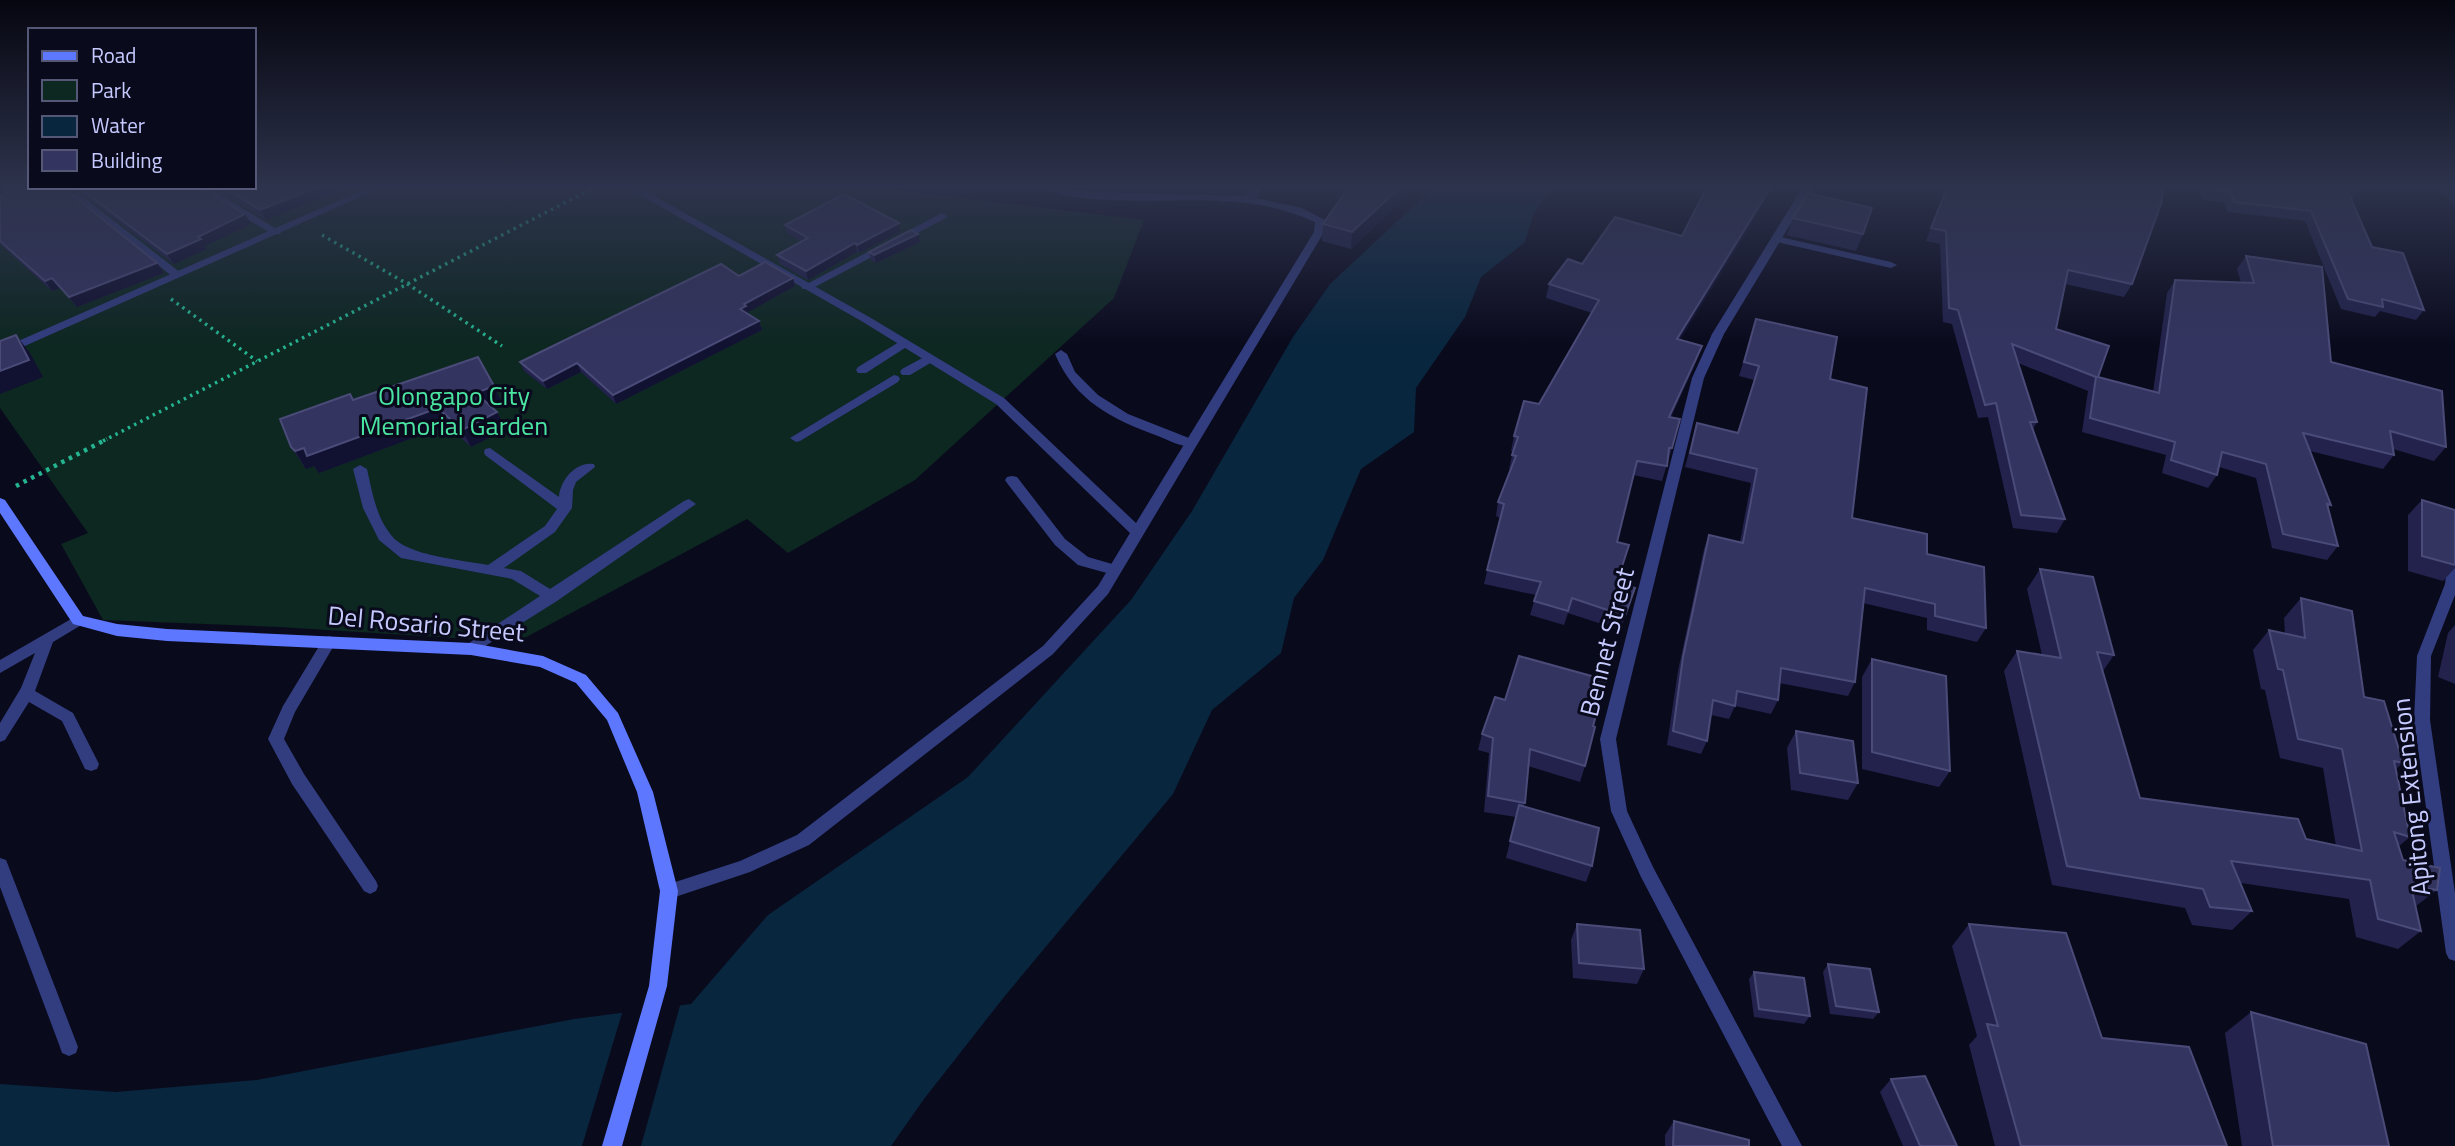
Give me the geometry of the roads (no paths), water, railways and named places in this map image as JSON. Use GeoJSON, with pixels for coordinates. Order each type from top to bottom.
{"type":"FeatureCollection","features":[{"type":"Feature","properties":{"kind":"main road"},"geometry":{"type":"LineString","coordinates":[[0,503],[78,620]]}},
{"type":"Feature","properties":{"kind":"main road","name":"Del Rosario Street"},"geometry":{"type":"LineString","coordinates":[[78,620],[117,630],[167,635],[471,649],[543,662],[580,679],[613,717],[645,792],[668,891],[658,986],[612,1146]]}},
{"type":"Feature","properties":{"kind":"street"},"geometry":{"type":"LineString","coordinates":[[131,238],[177,275]]}},
{"type":"Feature","properties":{"kind":"street"},"geometry":{"type":"LineString","coordinates":[[0,353],[261,238]]}},
{"type":"Feature","properties":{"kind":"street"},"geometry":{"type":"LineString","coordinates":[[723,238],[1000,401],[1136,532]]}},
{"type":"Feature","properties":{"kind":"street"},"geometry":{"type":"LineString","coordinates":[[807,287],[899,238]]}},
{"type":"Feature","properties":{"kind":"street"},"geometry":{"type":"LineString","coordinates":[[668,891],[744,867],[803,840],[1048,650],[1103,590],[1189,443],[1315,238]]}},
{"type":"Feature","properties":{"kind":"street"},"geometry":{"type":"LineString","coordinates":[[1776,239],[1891,265]]}},
{"type":"Feature","properties":{"kind":"street","name":"Bennet Street"},"geometry":{"type":"LineString","coordinates":[[1776,239],[1718,334],[1698,377],[1608,739],[1619,811],[1641,860],[1792,1146]]}},
{"type":"Feature","properties":{"kind":"street"},"geometry":{"type":"LineString","coordinates":[[862,370],[904,343]]}},
{"type":"Feature","properties":{"kind":"street"},"geometry":{"type":"LineString","coordinates":[[1062,354],[1070,374],[1094,398],[1142,425],[1189,443]]}},
{"type":"Feature","properties":{"kind":"street"},"geometry":{"type":"LineString","coordinates":[[906,372],[928,359]]}},
{"type":"Feature","properties":{"kind":"street"},"geometry":{"type":"LineString","coordinates":[[796,438],[894,379]]}},
{"type":"Feature","properties":{"kind":"street"},"geometry":{"type":"LineString","coordinates":[[489,452],[565,508]]}},
{"type":"Feature","properties":{"kind":"street"},"geometry":{"type":"LineString","coordinates":[[492,569],[550,530],[565,508],[566,490],[572,479],[589,467]]}},
{"type":"Feature","properties":{"kind":"street"},"geometry":{"type":"LineString","coordinates":[[360,469],[370,508],[386,540],[406,554],[516,575],[552,597]]}},
{"type":"Feature","properties":{"kind":"street"},"geometry":{"type":"LineString","coordinates":[[1012,480],[1060,542],[1083,561],[1114,570]]}},
{"type":"Feature","properties":{"kind":"street"},"geometry":{"type":"LineString","coordinates":[[471,649],[689,505]]}},
{"type":"Feature","properties":{"kind":"street","name":"Apitong Extension"},"geometry":{"type":"LineString","coordinates":[[2455,556],[2452,584],[2424,656],[2422,720],[2455,953]]}},
{"type":"Feature","properties":{"kind":"street"},"geometry":{"type":"LineString","coordinates":[[0,667],[78,620]]}},
{"type":"Feature","properties":{"kind":"street"},"geometry":{"type":"LineString","coordinates":[[0,736],[28,694],[39,669],[46,640]]}},
{"type":"Feature","properties":{"kind":"street"},"geometry":{"type":"LineString","coordinates":[[330,642],[288,710],[276,739],[298,779],[370,886]]}},
{"type":"Feature","properties":{"kind":"street"},"geometry":{"type":"LineString","coordinates":[[28,694],[68,717],[91,764]]}},
{"type":"Feature","properties":{"kind":"street"},"geometry":{"type":"LineString","coordinates":[[0,865],[69,1047]]}},
{"type":"Feature","properties":{"kind":"water"},"geometry":{"type":"Polygon","coordinates":[[[1379,238],[1526,238],[1481,277],[1465,317],[1416,388],[1414,432],[1361,469],[1323,560],[1294,598],[1281,653],[1212,710],[1173,794],[1004,997],[924,1099],[891,1146],[0,1146],[0,1084],[116,1092],[257,1080],[574,1019],[691,1004],[768,915],[968,777],[1131,600],[1192,511],[1293,337],[1330,284],[1379,238]]]}},
{"type":"Feature","properties":{"kind":"park label","name":"Olongapo City Memorial Garden"},"geometry":{"type":"Point","coordinates":[454,411]}}]}
